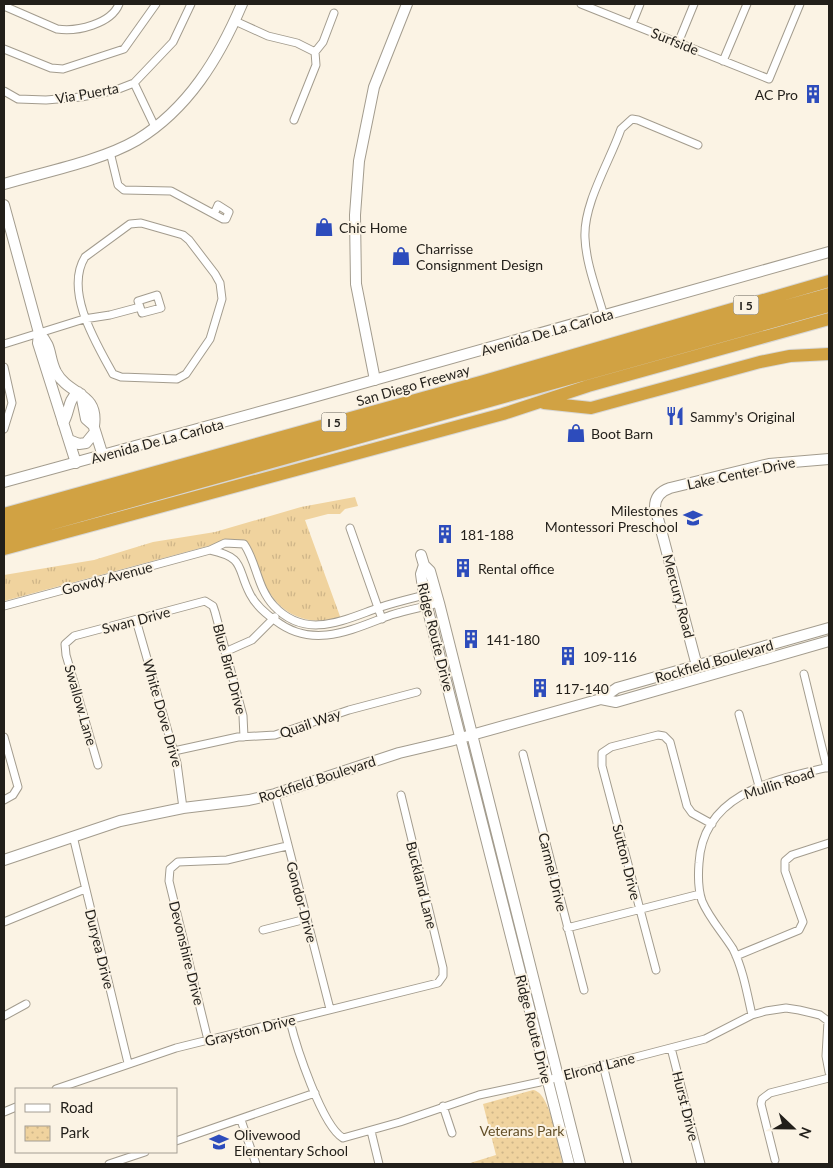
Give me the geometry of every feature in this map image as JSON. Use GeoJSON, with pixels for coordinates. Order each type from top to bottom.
{"type":"FeatureCollection","features":[{"type":"Feature","properties":{"kind":"highway","name":"San Diego Freeway"},"geometry":{"type":"LineString","coordinates":[[4,514],[484,380],[829,281]]}},
{"type":"Feature","properties":{"kind":"highway"},"geometry":{"type":"LineString","coordinates":[[4,525],[829,294]]}},
{"type":"Feature","properties":{"kind":"highway"},"geometry":{"type":"LineString","coordinates":[[4,537],[829,306]]}},
{"type":"Feature","properties":{"kind":"highway"},"geometry":{"type":"LineString","coordinates":[[4,549],[539,403],[588,386],[829,319]]}},
{"type":"Feature","properties":{"kind":"highway"},"geometry":{"type":"LineString","coordinates":[[539,403],[591,408],[760,362],[790,356],[829,354]]}},
{"type":"Feature","properties":{"kind":"main road"},"geometry":{"type":"LineString","coordinates":[[4,184],[110,152],[136,140],[155,127],[186,100],[206,72],[242,4]]}},
{"type":"Feature","properties":{"kind":"main road"},"geometry":{"type":"LineString","coordinates":[[375,380],[357,290],[355,215],[359,161],[374,87],[407,4]]}},
{"type":"Feature","properties":{"kind":"main road"},"geometry":{"type":"LineString","coordinates":[[4,205],[39,333],[38,343],[76,463]]}},
{"type":"Feature","properties":{"kind":"main road","name":"Avenida De La Carlota"},"geometry":{"type":"LineString","coordinates":[[4,482],[103,456],[829,252]]}},
{"type":"Feature","properties":{"kind":"main road"},"geometry":{"type":"LineString","coordinates":[[39,333],[47,341],[56,371],[66,385],[88,398],[95,417],[94,429],[103,456]]}},
{"type":"Feature","properties":{"kind":"main road"},"geometry":{"type":"LineString","coordinates":[[63,423],[68,415],[72,398],[79,393]]}},
{"type":"Feature","properties":{"kind":"main road"},"geometry":{"type":"LineString","coordinates":[[69,440],[79,444],[86,443],[94,429]]}},
{"type":"Feature","properties":{"kind":"main road","name":"Lake Center Drive"},"geometry":{"type":"LineString","coordinates":[[657,498],[663,491],[670,488],[769,464],[829,459]]}},
{"type":"Feature","properties":{"kind":"main road","name":"Mercury Road"},"geometry":{"type":"LineString","coordinates":[[657,498],[655,508],[697,666]]}},
{"type":"Feature","properties":{"kind":"main road","name":"Ridge Route Drive"},"geometry":{"type":"LineString","coordinates":[[569,1164],[552,1078],[439,603],[430,571],[422,560],[421,574],[424,595],[461,738],[552,1078],[580,1164]]}},
{"type":"Feature","properties":{"kind":"main road","name":"Rockfield Boulevard"},"geometry":{"type":"LineString","coordinates":[[4,860],[134,817],[183,808],[249,800],[275,794],[398,753],[461,738],[600,699],[617,688],[829,628]]}},
{"type":"Feature","properties":{"kind":"main road","name":"Rockfield Boulevard"},"geometry":{"type":"LineString","coordinates":[[600,699],[616,702],[829,641]]}},
{"type":"Feature","properties":{"kind":"main road"},"geometry":{"type":"LineString","coordinates":[[691,680],[697,666]]}},
{"type":"Feature","properties":{"kind":"street"},"geometry":{"type":"LineString","coordinates":[[4,6],[57,29],[66,30],[109,18],[119,4]]}},
{"type":"Feature","properties":{"kind":"street","name":"Via Puerta"},"geometry":{"type":"LineString","coordinates":[[4,49],[51,68],[63,69],[124,49],[156,4]]}},
{"type":"Feature","properties":{"kind":"street","name":"Via Puerta"},"geometry":{"type":"LineString","coordinates":[[4,90],[18,99],[46,100],[99,93],[134,83],[173,42],[191,4]]}},
{"type":"Feature","properties":{"kind":"street","name":"Surfside"},"geometry":{"type":"LineString","coordinates":[[583,4],[769,79],[800,4]]}},
{"type":"Feature","properties":{"kind":"street"},"geometry":{"type":"LineString","coordinates":[[632,24],[640,4]]}},
{"type":"Feature","properties":{"kind":"street"},"geometry":{"type":"LineString","coordinates":[[678,43],[694,4]]}},
{"type":"Feature","properties":{"kind":"street"},"geometry":{"type":"LineString","coordinates":[[724,61],[747,4]]}},
{"type":"Feature","properties":{"kind":"street"},"geometry":{"type":"LineString","coordinates":[[294,120],[316,65],[315,52],[323,42],[334,13]]}},
{"type":"Feature","properties":{"kind":"street"},"geometry":{"type":"LineString","coordinates":[[235,20],[268,36],[297,43],[315,52]]}},
{"type":"Feature","properties":{"kind":"street"},"geometry":{"type":"LineString","coordinates":[[134,83],[155,127]]}},
{"type":"Feature","properties":{"kind":"street"},"geometry":{"type":"LineString","coordinates":[[604,316],[586,254],[585,231],[588,214],[621,129],[632,120],[638,120],[698,145]]}},
{"type":"Feature","properties":{"kind":"street"},"geometry":{"type":"LineString","coordinates":[[110,152],[118,184],[124,190],[172,191],[214,214]]}},
{"type":"Feature","properties":{"kind":"street"},"geometry":{"type":"LineString","coordinates":[[141,223],[183,235],[215,274],[220,284],[222,299],[210,340],[186,374],[177,379],[121,377],[113,374],[84,319],[78,273],[80,265],[85,257],[130,224],[141,223]]}},
{"type":"Feature","properties":{"kind":"street"},"geometry":{"type":"LineString","coordinates":[[4,344],[84,319],[110,315],[140,307]]}},
{"type":"Feature","properties":{"kind":"street"},"geometry":{"type":"LineString","coordinates":[[4,367],[12,403],[4,429]]}},
{"type":"Feature","properties":{"kind":"street"},"geometry":{"type":"LineString","coordinates":[[350,528],[382,619]]}},
{"type":"Feature","properties":{"kind":"street","name":"Gowdy Avenue"},"geometry":{"type":"LineString","coordinates":[[4,606],[210,550],[225,543],[244,544],[250,552],[262,591],[279,611],[301,622],[339,623],[378,608],[436,592]]}},
{"type":"Feature","properties":{"kind":"street"},"geometry":{"type":"LineString","coordinates":[[210,550],[225,554],[234,559],[240,566],[254,600],[273,619],[293,631],[323,637],[439,603]]}},
{"type":"Feature","properties":{"kind":"street","name":"Swan Drive"},"geometry":{"type":"LineString","coordinates":[[65,644],[74,636],[205,601],[209,603]]}},
{"type":"Feature","properties":{"kind":"street","name":"Blue Bird Drive"},"geometry":{"type":"LineString","coordinates":[[209,603],[213,606],[243,716],[244,737]]}},
{"type":"Feature","properties":{"kind":"street"},"geometry":{"type":"LineString","coordinates":[[225,652],[252,640],[279,611]]}},
{"type":"Feature","properties":{"kind":"street","name":"White Dove Drive"},"geometry":{"type":"LineString","coordinates":[[136,620],[174,751],[180,776],[183,808]]}},
{"type":"Feature","properties":{"kind":"street","name":"Swallow Lane"},"geometry":{"type":"LineString","coordinates":[[65,644],[66,654],[98,765]]}},
{"type":"Feature","properties":{"kind":"street"},"geometry":{"type":"LineString","coordinates":[[804,674],[828,767]]}},
{"type":"Feature","properties":{"kind":"street","name":"Quail Way"},"geometry":{"type":"LineString","coordinates":[[174,751],[244,737],[276,735],[349,710],[416,692]]}},
{"type":"Feature","properties":{"kind":"street"},"geometry":{"type":"LineString","coordinates":[[739,714],[759,786]]}},
{"type":"Feature","properties":{"kind":"street","name":"Sutton Drive"},"geometry":{"type":"LineString","coordinates":[[656,970],[602,766],[602,753],[611,747],[658,735],[664,736],[670,742],[687,806],[695,815],[712,824]]}},
{"type":"Feature","properties":{"kind":"street"},"geometry":{"type":"LineString","coordinates":[[4,737],[18,787],[16,791],[4,800]]}},
{"type":"Feature","properties":{"kind":"street","name":"Carmel Drive"},"geometry":{"type":"LineString","coordinates":[[522,754],[584,990]]}},
{"type":"Feature","properties":{"kind":"street","name":"Mullin Road"},"geometry":{"type":"LineString","coordinates":[[700,894],[698,872],[701,848],[712,824],[732,801],[759,786],[828,767]]}},
{"type":"Feature","properties":{"kind":"street","name":"Gondor Drive"},"geometry":{"type":"LineString","coordinates":[[275,794],[330,1009]]}},
{"type":"Feature","properties":{"kind":"street","name":"Buckland Lane"},"geometry":{"type":"LineString","coordinates":[[401,795],[443,974]]}},
{"type":"Feature","properties":{"kind":"street","name":"Duryea Drive"},"geometry":{"type":"LineString","coordinates":[[72,836],[128,1063]]}},
{"type":"Feature","properties":{"kind":"street"},"geometry":{"type":"LineString","coordinates":[[736,956],[794,933],[802,926],[802,917],[785,871],[785,861],[792,855],[829,843]]}},
{"type":"Feature","properties":{"kind":"street","name":"Devonshire Drive"},"geometry":{"type":"LineString","coordinates":[[208,1040],[169,881],[172,866],[178,862],[227,860],[287,846]]}},
{"type":"Feature","properties":{"kind":"street"},"geometry":{"type":"LineString","coordinates":[[4,922],[85,889]]}},
{"type":"Feature","properties":{"kind":"street"},"geometry":{"type":"LineString","coordinates":[[567,928],[700,894],[706,908],[736,956],[752,1015]]}},
{"type":"Feature","properties":{"kind":"street"},"geometry":{"type":"LineString","coordinates":[[263,930],[306,919]]}},
{"type":"Feature","properties":{"kind":"street","name":"Grayston Drive"},"geometry":{"type":"LineString","coordinates":[[59,1088],[128,1063],[208,1040],[433,985],[441,979],[443,974]]}},
{"type":"Feature","properties":{"kind":"street"},"geometry":{"type":"LineString","coordinates":[[4,1016],[26,1004]]}},
{"type":"Feature","properties":{"kind":"street","name":"Elrond Lane"},"geometry":{"type":"LineString","coordinates":[[316,1093],[335,1132],[343,1138],[371,1131],[443,1106],[705,1039],[752,1015],[786,1008],[825,1017],[829,1026],[826,1049],[829,1072]]}},
{"type":"Feature","properties":{"kind":"street"},"geometry":{"type":"LineString","coordinates":[[178,1140],[316,1093],[298,1053],[290,1021]]}},
{"type":"Feature","properties":{"kind":"street","name":"Hurst Drive"},"geometry":{"type":"LineString","coordinates":[[671,1048],[701,1164]]}},
{"type":"Feature","properties":{"kind":"street"},"geometry":{"type":"LineString","coordinates":[[603,1065],[628,1164]]}},
{"type":"Feature","properties":{"kind":"street"},"geometry":{"type":"LineString","coordinates":[[775,1160],[761,1104],[762,1099],[770,1093],[829,1078]]}},
{"type":"Feature","properties":{"kind":"street"},"geometry":{"type":"LineString","coordinates":[[443,1106],[452,1132]]}},
{"type":"Feature","properties":{"kind":"street"},"geometry":{"type":"LineString","coordinates":[[241,1120],[256,1164]]}},
{"type":"Feature","properties":{"kind":"street"},"geometry":{"type":"LineString","coordinates":[[371,1131],[380,1164]]}},
{"type":"Feature","properties":{"kind":"street"},"geometry":{"type":"LineString","coordinates":[[109,1164],[142,1153]]}},
{"type":"Feature","properties":{"kind":"green space"},"geometry":{"type":"Polygon","coordinates":[[[355,497],[358,506],[345,509],[340,514],[328,514],[305,520],[341,619],[320,621],[303,618],[289,612],[277,603],[268,590],[246,542],[234,539],[4,601],[4,575],[94,560],[153,542],[215,532],[301,507],[355,497]]]}},
{"type":"Feature","properties":{"kind":"green space","name":"Veterans Park"},"geometry":{"type":"Polygon","coordinates":[[[533,1090],[539,1093],[545,1100],[553,1122],[563,1164],[467,1164],[496,1155],[483,1104],[533,1090]]]}},
{"type":"Feature","properties":{"kind":"place","name":"AC Pro"},"geometry":{"type":"Point","coordinates":[813,94]}},
{"type":"Feature","properties":{"kind":"place","name":"Chic Home"},"geometry":{"type":"Point","coordinates":[324,227]}},
{"type":"Feature","properties":{"kind":"place","name":"Charrisse Consignment Design"},"geometry":{"type":"Point","coordinates":[401,256]}},
{"type":"Feature","properties":{"kind":"place","name":"Sammy's Original"},"geometry":{"type":"Point","coordinates":[675,416]}},
{"type":"Feature","properties":{"kind":"place","name":"Boot Barn"},"geometry":{"type":"Point","coordinates":[576,433]}},
{"type":"Feature","properties":{"kind":"place","name":"Milestones Montessori Preschool"},"geometry":{"type":"Point","coordinates":[693,518]}},
{"type":"Feature","properties":{"kind":"place","name":"181-188"},"geometry":{"type":"Point","coordinates":[445,534]}},
{"type":"Feature","properties":{"kind":"place","name":"Rental office"},"geometry":{"type":"Point","coordinates":[463,568]}},
{"type":"Feature","properties":{"kind":"place","name":"141-180"},"geometry":{"type":"Point","coordinates":[471,639]}},
{"type":"Feature","properties":{"kind":"place","name":"109-116"},"geometry":{"type":"Point","coordinates":[568,656]}},
{"type":"Feature","properties":{"kind":"place","name":"117-140"},"geometry":{"type":"Point","coordinates":[540,688]}},
{"type":"Feature","properties":{"kind":"place","name":"Olivewood Elementary School"},"geometry":{"type":"Point","coordinates":[219,1142]}}]}
